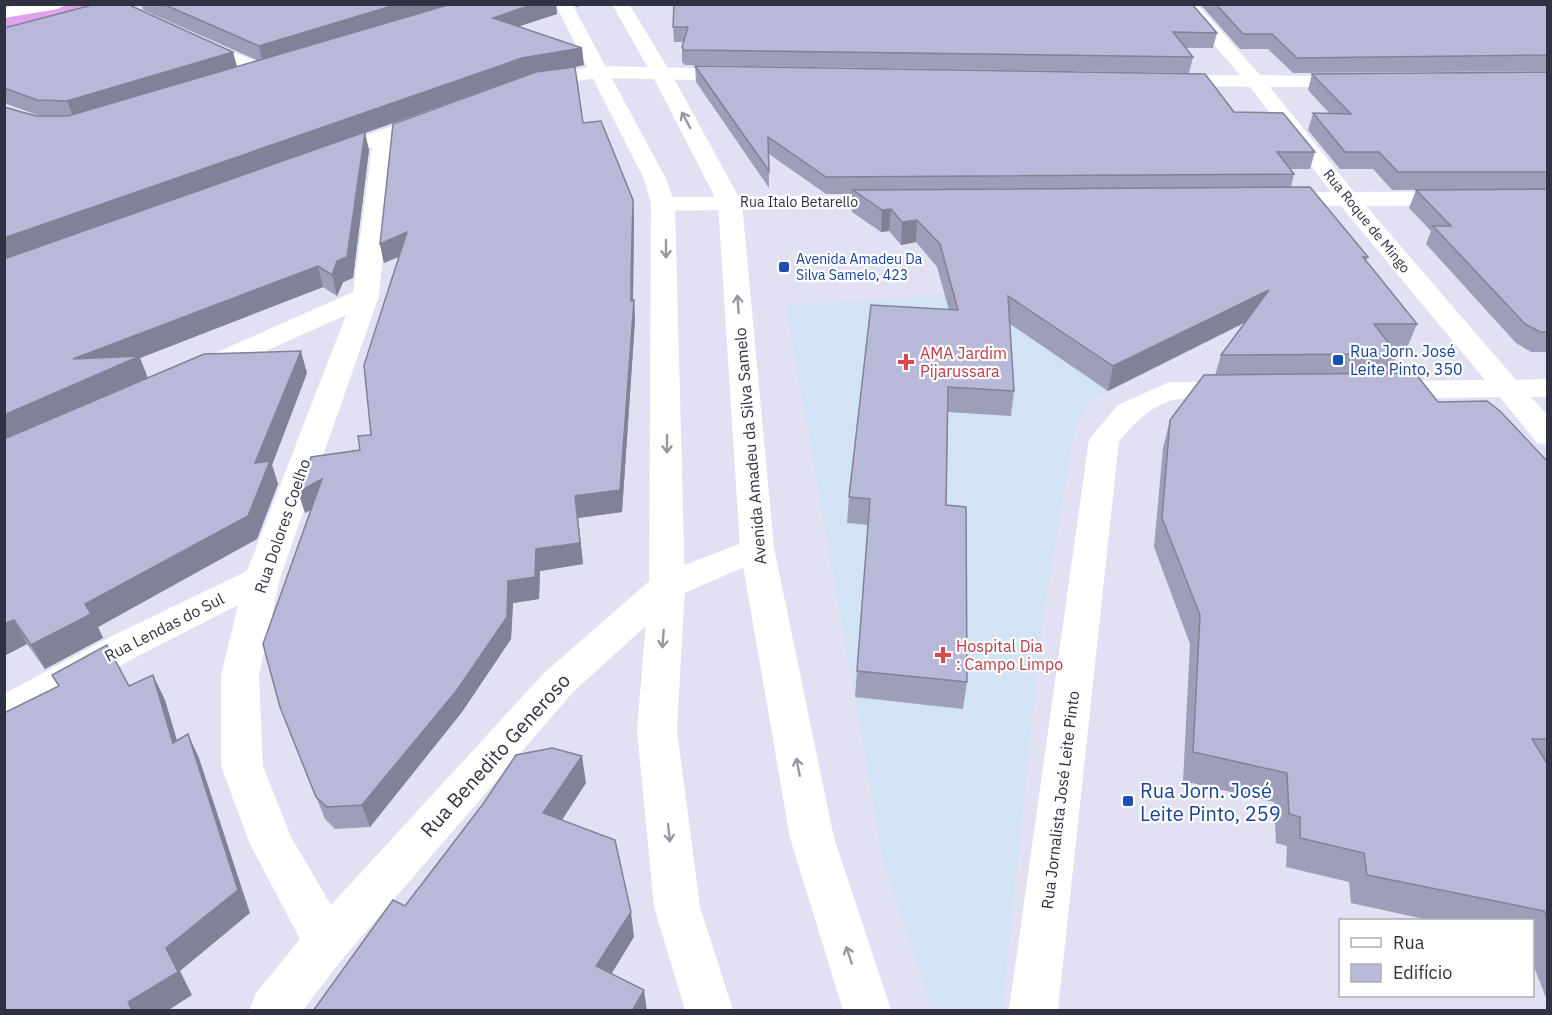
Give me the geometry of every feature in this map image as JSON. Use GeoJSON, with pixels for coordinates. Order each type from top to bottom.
{"type":"FeatureCollection","features":[{"type":"Feature","properties":{"kind":"street"},"geometry":{"type":"LineString","coordinates":[[4,13],[58,4]]}},
{"type":"Feature","properties":{"kind":"street"},"geometry":{"type":"LineString","coordinates":[[110,4],[263,72]]}},
{"type":"Feature","properties":{"kind":"street"},"geometry":{"type":"LineString","coordinates":[[563,4],[656,179],[663,204],[666,225],[667,586],[657,730],[677,907],[709,1011]]}},
{"type":"Feature","properties":{"kind":"street","name":"Avenida Amadeu da Silva Samelo"},"geometry":{"type":"LineString","coordinates":[[620,4],[662,75],[730,203],[757,548],[812,838],[867,1011]]}},
{"type":"Feature","properties":{"kind":"street","name":"Rua Roque de Mingo"},"geometry":{"type":"LineString","coordinates":[[1187,4],[1256,82],[1348,199],[1548,436]]}},
{"type":"Feature","properties":{"kind":"street"},"geometry":{"type":"LineString","coordinates":[[230,82],[285,66]]}},
{"type":"Feature","properties":{"kind":"street"},"geometry":{"type":"LineString","coordinates":[[511,89],[553,76],[599,72],[757,76]]}},
{"type":"Feature","properties":{"kind":"street"},"geometry":{"type":"LineString","coordinates":[[1149,81],[1372,81]]}},
{"type":"Feature","properties":{"kind":"street"},"geometry":{"type":"LineString","coordinates":[[306,164],[448,113]]}},
{"type":"Feature","properties":{"kind":"street","name":"Rua Dolores Coelho"},"geometry":{"type":"LineString","coordinates":[[327,942],[272,844],[242,766],[240,676],[262,578],[366,296],[384,136]]}},
{"type":"Feature","properties":{"kind":"street"},"geometry":{"type":"LineString","coordinates":[[1253,200],[1548,198]]}},
{"type":"Feature","properties":{"kind":"street","name":"Rua Italo Betarello"},"geometry":{"type":"LineString","coordinates":[[663,204],[920,202]]}},
{"type":"Feature","properties":{"kind":"street"},"geometry":{"type":"LineString","coordinates":[[169,383],[366,296]]}},
{"type":"Feature","properties":{"kind":"street"},"geometry":{"type":"LineString","coordinates":[[1352,390],[1548,388]]}},
{"type":"Feature","properties":{"kind":"street","name":"Rua Jornalista José Leite Pinto"},"geometry":{"type":"LineString","coordinates":[[1033,1011],[1104,439],[1129,411],[1169,391],[1272,391]]}},
{"type":"Feature","properties":{"kind":"street","name":"Rua Benedito Generoso"},"geometry":{"type":"LineString","coordinates":[[273,1011],[327,942],[559,682],[667,586],[757,548]]}},
{"type":"Feature","properties":{"kind":"street","name":"Rua Lendas do Sul"},"geometry":{"type":"LineString","coordinates":[[4,713],[125,645],[262,578]]}},
{"type":"Feature","properties":{"kind":"shaded area"},"geometry":{"type":"Polygon","coordinates":[[[95,4],[118,21],[5,49],[5,15],[95,4]]]}},
{"type":"Feature","properties":{"kind":"shaded area","name":"Hospital Dia : Campo Limpo"},"geometry":{"type":"Polygon","coordinates":[[[970,294],[1108,391],[1091,400],[1075,427],[1043,613],[1002,1010],[931,1007],[885,869],[786,305],[970,294]]]}},
{"type":"Feature","properties":{"kind":"building"},"geometry":{"type":"Polygon","coordinates":[[[96,4],[127,4],[233,52],[67,101],[37,100],[4,88],[4,28],[96,4]]]}},
{"type":"Feature","properties":{"kind":"building"},"geometry":{"type":"Polygon","coordinates":[[[163,4],[398,4],[259,46],[163,4]]]}},
{"type":"Feature","properties":{"kind":"building"},"geometry":{"type":"Polygon","coordinates":[[[451,4],[534,4],[493,18],[582,48],[522,58],[4,238],[4,107],[36,116],[68,116],[451,4]]]}},
{"type":"Feature","properties":{"kind":"building"},"geometry":{"type":"Polygon","coordinates":[[[674,4],[1192,4],[1217,33],[1173,32],[1193,57],[684,50],[682,47],[688,27],[673,27],[674,4]]]}},
{"type":"Feature","properties":{"kind":"building"},"geometry":{"type":"Polygon","coordinates":[[[1216,4],[1548,4],[1548,55],[1297,58],[1272,34],[1243,34],[1216,4]]]}},
{"type":"Feature","properties":{"kind":"building"},"geometry":{"type":"Polygon","coordinates":[[[695,66],[1205,74],[1234,112],[1283,113],[1315,152],[1277,152],[1294,174],[826,177],[768,137],[769,171],[695,66]]]}},
{"type":"Feature","properties":{"kind":"building"},"geometry":{"type":"Polygon","coordinates":[[[575,67],[583,123],[601,121],[633,200],[631,301],[634,300],[620,490],[575,496],[580,543],[536,549],[535,577],[508,581],[507,617],[457,690],[362,805],[327,807],[316,797],[280,707],[263,644],[322,479],[298,492],[311,457],[360,450],[358,436],[371,435],[364,365],[407,232],[380,244],[393,124],[536,72],[575,67]]]}},
{"type":"Feature","properties":{"kind":"building"},"geometry":{"type":"Polygon","coordinates":[[[1548,72],[1548,172],[1398,172],[1379,152],[1345,152],[1313,113],[1351,114],[1312,74],[1548,72]]]}},
{"type":"Feature","properties":{"kind":"building"},"geometry":{"type":"Polygon","coordinates":[[[365,132],[347,257],[337,261],[332,275],[318,266],[73,359],[140,356],[4,415],[4,259],[365,132]]]}},
{"type":"Feature","properties":{"kind":"building"},"geometry":{"type":"Polygon","coordinates":[[[1310,187],[1368,257],[1363,257],[1417,324],[1374,324],[1397,354],[1221,355],[1269,290],[1113,366],[1008,296],[1014,391],[948,387],[946,505],[966,507],[967,682],[857,671],[870,499],[849,497],[871,305],[958,310],[940,244],[917,220],[902,222],[891,209],[882,210],[853,190],[1310,187]]]}},
{"type":"Feature","properties":{"kind":"building"},"geometry":{"type":"Polygon","coordinates":[[[1548,189],[1548,332],[1540,332],[1525,324],[1433,226],[1451,226],[1416,190],[1548,189]]]}},
{"type":"Feature","properties":{"kind":"building"},"geometry":{"type":"Polygon","coordinates":[[[301,351],[255,463],[270,461],[248,516],[85,604],[91,614],[31,645],[14,620],[4,624],[4,439],[204,354],[301,351]]]}},
{"type":"Feature","properties":{"kind":"building"},"geometry":{"type":"Polygon","coordinates":[[[1415,373],[1438,402],[1487,401],[1500,411],[1548,462],[1548,739],[1532,739],[1548,765],[1548,919],[1544,911],[1367,875],[1364,853],[1300,838],[1300,817],[1289,814],[1287,773],[1193,752],[1200,615],[1162,518],[1170,420],[1204,375],[1415,373]]]}},
{"type":"Feature","properties":{"kind":"building"},"geometry":{"type":"Polygon","coordinates":[[[107,645],[129,686],[153,675],[173,743],[188,734],[238,890],[166,948],[178,972],[128,1002],[132,1011],[4,1011],[4,713],[59,686],[52,675],[107,645]]]}},
{"type":"Feature","properties":{"kind":"building"},"geometry":{"type":"Polygon","coordinates":[[[552,748],[582,756],[543,813],[615,840],[631,912],[596,966],[644,990],[632,1011],[313,1011],[393,900],[405,906],[483,804],[516,755],[552,748]]]}},
{"type":"Feature","properties":{"kind":"place","name":"Avenida Amadeu Da Silva Samelo, 423"},"geometry":{"type":"Point","coordinates":[784,267]}},
{"type":"Feature","properties":{"kind":"place","name":"Rua Jorn. José Leite Pinto, 350"},"geometry":{"type":"Point","coordinates":[1338,360]}},
{"type":"Feature","properties":{"kind":"place","name":"AMA Jardim Pijarussara"},"geometry":{"type":"Point","coordinates":[906,362]}},
{"type":"Feature","properties":{"kind":"place","name":"Hospital Dia : Campo Limpo"},"geometry":{"type":"Point","coordinates":[943,655]}},
{"type":"Feature","properties":{"kind":"place","name":"Rua Jorn. José Leite Pinto, 259"},"geometry":{"type":"Point","coordinates":[1128,801]}}]}
